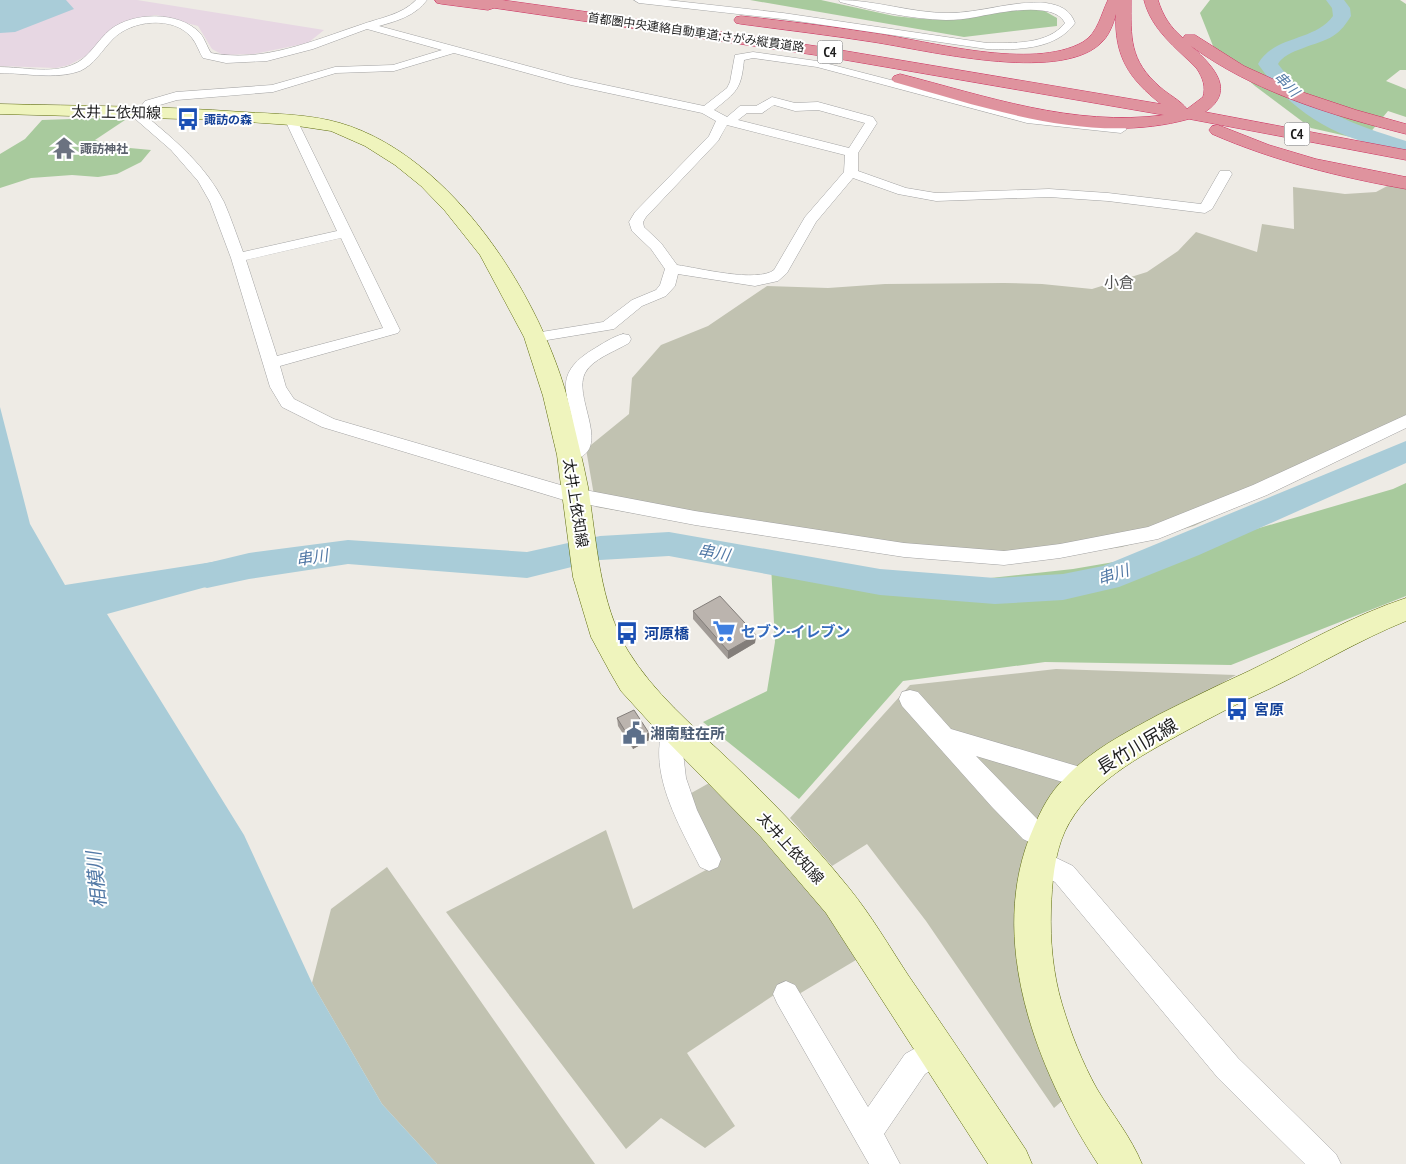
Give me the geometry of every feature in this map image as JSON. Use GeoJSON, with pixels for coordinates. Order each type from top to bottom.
{"type":"FeatureCollection","features":[{"type":"Feature","properties":{"kind":"highway"},"geometry":{"type":"LineString","coordinates":[[442,0],[788,53],[854,67],[1016,110],[1096,122],[1158,121],[1182,116],[1201,108],[1212,95],[1212,83],[1206,72],[1154,15],[1152,0]]}},
{"type":"Feature","properties":{"kind":"highway","name":"首都圏中央連絡自動車道;さがみ縦貫道路"},"geometry":{"type":"LineString","coordinates":[[471,0],[816,50],[1189,109]]}},
{"type":"Feature","properties":{"kind":"highway","name":"首都圏中央連絡自動車道;さがみ縦貫道路"},"geometry":{"type":"LineString","coordinates":[[551,0],[1010,72],[1189,109]]}},
{"type":"Feature","properties":{"kind":"highway"},"geometry":{"type":"LineString","coordinates":[[635,4],[660,11],[808,28],[979,54],[1034,58],[1076,51],[1095,41],[1106,26],[1115,0]]}},
{"type":"Feature","properties":{"kind":"highway"},"geometry":{"type":"LineString","coordinates":[[1124,0],[1123,34],[1126,49],[1135,69],[1164,98],[1188,114],[1249,144],[1327,168],[1406,183]]}},
{"type":"Feature","properties":{"kind":"highway"},"geometry":{"type":"LineString","coordinates":[[1159,0],[1180,28],[1214,55],[1264,81],[1329,106],[1406,129]]}},
{"type":"Feature","properties":{"kind":"highway","name":"C4"},"geometry":{"type":"LineString","coordinates":[[1189,109],[1406,145]]}},
{"type":"Feature","properties":{"kind":"highway","name":"C4"},"geometry":{"type":"LineString","coordinates":[[1189,109],[1406,155]]}},
{"type":"Feature","properties":{"kind":"main road","name":"太井上依知線"},"geometry":{"type":"LineString","coordinates":[[0,109],[141,112],[291,120],[335,127],[371,142],[401,161],[428,182],[489,253],[535,337],[555,396],[569,455],[587,578],[605,637],[620,663],[632,682],[674,728],[773,826],[838,901],[1012,1164]]}},
{"type":"Feature","properties":{"kind":"main road","name":"長竹川尻線"},"geometry":{"type":"LineString","coordinates":[[1122,1164],[1094,1122],[1072,1082],[1054,1040],[1043,1007],[1036,972],[1033,900],[1042,850],[1061,806],[1086,778],[1126,749],[1214,701],[1366,625],[1406,609]]}},
{"type":"Feature","properties":{"kind":"street"},"geometry":{"type":"LineString","coordinates":[[0,70],[58,72],[76,68],[87,62],[116,30],[132,22],[147,20],[165,21],[185,27],[197,36],[207,56],[230,60],[278,55],[402,14],[422,0]]}},
{"type":"Feature","properties":{"kind":"street"},"geometry":{"type":"LineString","coordinates":[[635,4],[791,18],[987,46],[1018,45],[1042,41],[1061,34],[1070,23],[1064,13],[1058,9],[1033,4],[1013,5],[977,14],[944,17],[900,13],[844,0]]}},
{"type":"Feature","properties":{"kind":"street"},"geometry":{"type":"LineString","coordinates":[[367,26],[383,32],[572,82],[706,110],[726,121],[852,153]]}},
{"type":"Feature","properties":{"kind":"street"},"geometry":{"type":"LineString","coordinates":[[454,50],[394,68],[335,70],[272,88],[176,96],[149,104],[139,117],[176,146],[204,179],[217,202],[238,258],[278,387],[288,404],[328,423],[576,498],[904,550],[1004,558],[1060,551],[1151,534],[1260,490],[1406,421]]}},
{"type":"Feature","properties":{"kind":"street"},"geometry":{"type":"LineString","coordinates":[[706,110],[731,90],[736,82],[739,57],[752,55],[817,64],[1028,119],[1121,129]]}},
{"type":"Feature","properties":{"kind":"street"},"geometry":{"type":"LineString","coordinates":[[772,102],[795,107],[818,106],[869,120],[872,123],[852,153],[851,173],[810,220],[780,273],[773,278],[755,280],[672,270],[656,246],[637,228],[636,222],[640,215],[714,138],[726,121],[744,109],[758,110],[772,102]]}},
{"type":"Feature","properties":{"kind":"street"},"geometry":{"type":"LineString","coordinates":[[272,363],[392,330],[291,120]]}},
{"type":"Feature","properties":{"kind":"street"},"geometry":{"type":"LineString","coordinates":[[851,173],[902,192],[921,196],[1068,194],[1205,209],[1225,174]]}},
{"type":"Feature","properties":{"kind":"street"},"geometry":{"type":"LineString","coordinates":[[238,258],[345,233]]}},
{"type":"Feature","properties":{"kind":"street"},"geometry":{"type":"LineString","coordinates":[[535,337],[608,326],[637,303],[661,293],[667,286],[672,270]]}},
{"type":"Feature","properties":{"kind":"street"},"geometry":{"type":"LineString","coordinates":[[569,455],[579,449],[584,441],[573,389],[578,370],[623,339]]}},
{"type":"Feature","properties":{"kind":"street"},"geometry":{"type":"LineString","coordinates":[[910,699],[941,736],[1026,825],[1042,850],[1228,1068],[1326,1164]]}},
{"type":"Feature","properties":{"kind":"street"},"geometry":{"type":"LineString","coordinates":[[674,728],[670,740],[675,781],[680,798],[709,859]]}},
{"type":"Feature","properties":{"kind":"street"},"geometry":{"type":"LineString","coordinates":[[941,736],[1086,778]]}},
{"type":"Feature","properties":{"kind":"street"},"geometry":{"type":"LineString","coordinates":[[786,994],[885,1164]]}},
{"type":"Feature","properties":{"kind":"street"},"geometry":{"type":"LineString","coordinates":[[867,1133],[915,1064],[937,1050]]}},
{"type":"Feature","properties":{"kind":"shaded area"},"geometry":{"type":"Polygon","coordinates":[[[0,0],[137,0],[324,30],[308,43],[254,54],[223,55],[212,49],[198,26],[156,15],[133,19],[114,27],[86,56],[69,65],[56,68],[0,66],[0,0]]]}},
{"type":"Feature","properties":{"kind":"shaded area"},"geometry":{"type":"Polygon","coordinates":[[[1406,176],[1406,425],[1194,526],[1122,547],[1057,556],[763,535],[596,507],[586,449],[629,414],[632,378],[661,345],[708,326],[767,286],[828,288],[885,284],[1004,283],[1042,284],[1092,289],[1147,272],[1178,251],[1196,232],[1257,252],[1262,224],[1294,229],[1293,187],[1345,194],[1376,192],[1406,176]]]}},
{"type":"Feature","properties":{"kind":"shaded area"},"geometry":{"type":"Polygon","coordinates":[[[1056,669],[1236,675],[1148,725],[1031,838],[1022,864],[1017,892],[1015,932],[1017,966],[1040,1052],[1062,1101],[1054,1108],[926,921],[867,844],[832,866],[790,818],[910,685],[1056,669]]]}},
{"type":"Feature","properties":{"kind":"shaded area"},"geometry":{"type":"Polygon","coordinates":[[[711,782],[777,851],[819,902],[856,960],[794,997],[786,987],[687,1053],[735,1126],[705,1148],[661,1118],[626,1149],[446,912],[606,830],[633,909],[719,863],[686,796],[711,782]]]}},
{"type":"Feature","properties":{"kind":"shaded area"},"geometry":{"type":"Polygon","coordinates":[[[387,867],[595,1164],[437,1164],[382,1104],[312,983],[331,909],[387,867]]]}},
{"type":"Feature","properties":{"kind":"green space"},"geometry":{"type":"Polygon","coordinates":[[[750,0],[821,0],[894,16],[923,19],[956,20],[1020,8],[1041,9],[1057,18],[1057,26],[964,37],[750,0]]]}},
{"type":"Feature","properties":{"kind":"green space"},"geometry":{"type":"Polygon","coordinates":[[[1210,0],[1400,0],[1406,4],[1406,70],[1400,70],[1386,81],[1406,89],[1406,117],[1388,111],[1364,140],[1311,128],[1255,86],[1215,51],[1200,13],[1210,0]]]}},
{"type":"Feature","properties":{"kind":"green space"},"geometry":{"type":"Polygon","coordinates":[[[102,118],[125,120],[95,140],[119,147],[151,150],[141,162],[117,174],[98,177],[72,175],[31,178],[0,188],[0,154],[25,139],[42,120],[102,118]]]}},
{"type":"Feature","properties":{"kind":"green space"},"geometry":{"type":"Polygon","coordinates":[[[1406,483],[1406,596],[1231,665],[1045,662],[903,681],[799,799],[703,722],[767,691],[775,642],[771,565],[963,581],[1073,569],[1184,550],[1393,489],[1406,483]]]}},
{"type":"Feature","properties":{"kind":"water"},"geometry":{"type":"Polygon","coordinates":[[[0,0],[66,0],[74,9],[15,32],[0,33],[0,0]]]}},
{"type":"Feature","properties":{"kind":"water","name":"相模川"},"geometry":{"type":"Polygon","coordinates":[[[0,407],[30,524],[65,585],[251,556],[250,575],[107,614],[244,835],[312,983],[382,1104],[437,1164],[0,1164],[0,407]]]}},
{"type":"Feature","properties":{"kind":"building","name":"セブン-イレブン"},"geometry":{"type":"Polygon","coordinates":[[[720,596],[756,635],[728,651],[693,611],[720,596]]]}},
{"type":"Feature","properties":{"kind":"building","name":"湘南駐在所"},"geometry":{"type":"Polygon","coordinates":[[[634,710],[649,733],[632,742],[617,718],[634,710]]]}},
{"type":"Feature","properties":{"kind":"waterway","name":"串川"},"geometry":{"type":"LineString","coordinates":[[1335,0],[1341,8],[1342,16],[1335,26],[1314,39],[1279,52],[1272,57],[1268,64],[1290,91],[1316,113],[1349,129],[1406,148]]}},
{"type":"Feature","properties":{"kind":"waterway","name":"串川"},"geometry":{"type":"LineString","coordinates":[[207,575],[249,566],[348,552],[527,565],[600,548],[669,544],[880,582],[995,591],[1063,587],[1107,578],[1187,546],[1406,451]]}},
{"type":"Feature","properties":{"kind":"place","name":"諏訪の森"},"geometry":{"type":"Point","coordinates":[188,119]}},
{"type":"Feature","properties":{"kind":"place","name":"諏訪神社"},"geometry":{"type":"Point","coordinates":[64,148]}},
{"type":"Feature","properties":{"kind":"place","name":"セブン-イレブン"},"geometry":{"type":"Point","coordinates":[724,631]}},
{"type":"Feature","properties":{"kind":"place","name":"河原橋"},"geometry":{"type":"Point","coordinates":[627,633]}},
{"type":"Feature","properties":{"kind":"place","name":"宮原"},"geometry":{"type":"Point","coordinates":[1237,709]}},
{"type":"Feature","properties":{"kind":"place","name":"湘南駐在所"},"geometry":{"type":"Point","coordinates":[634,733]}},
{"type":"Feature","properties":{"kind":"district","name":"小倉"},"geometry":{"type":"Point","coordinates":[1119,282]}}]}
